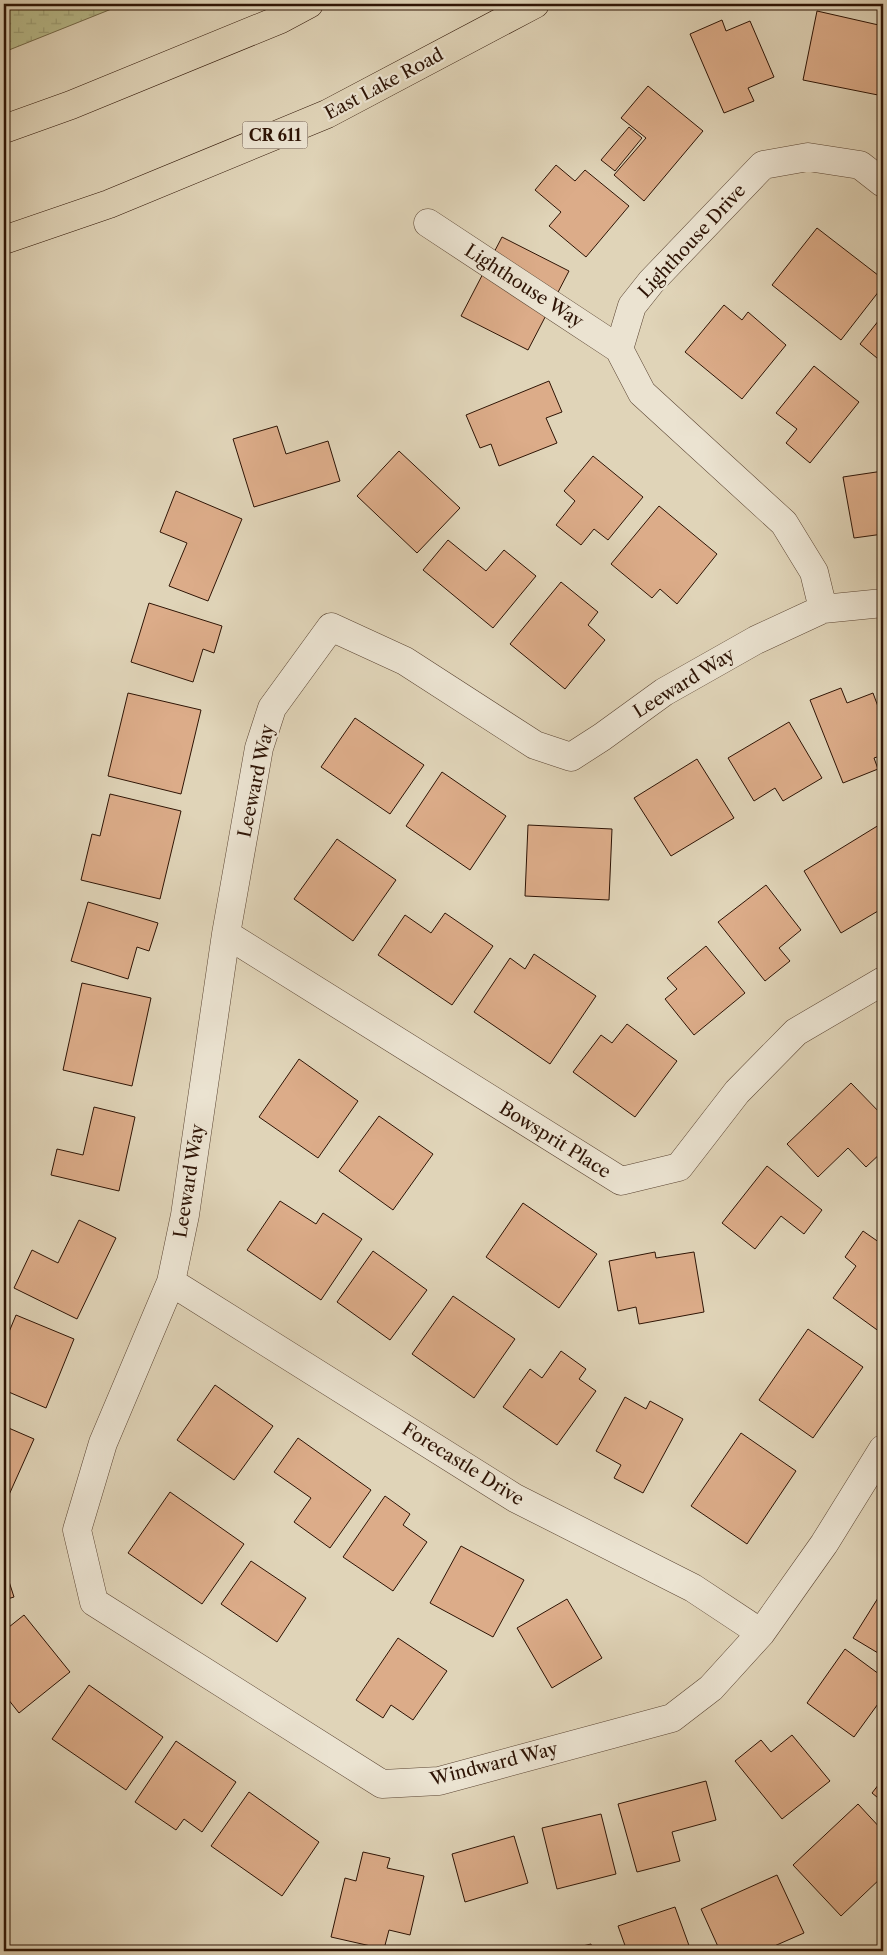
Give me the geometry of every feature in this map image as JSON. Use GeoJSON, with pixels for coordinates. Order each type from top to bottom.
{"type":"FeatureCollection","features":[{"type":"Feature","properties":{"kind":"main road"},"geometry":{"type":"LineString","coordinates":[[4,128],[71,105],[281,19],[309,4]]}},
{"type":"Feature","properties":{"kind":"main road","name":"East Lake Road"},"geometry":{"type":"LineString","coordinates":[[4,240],[109,204],[327,114],[535,4]]}},
{"type":"Feature","properties":{"kind":"street","name":"Lighthouse Drive"},"geometry":{"type":"LineString","coordinates":[[619,349],[632,306],[651,282],[763,165],[808,157],[860,165],[883,182]]}},
{"type":"Feature","properties":{"kind":"street","name":"Lighthouse Way"},"geometry":{"type":"LineString","coordinates":[[428,223],[619,349]]}},
{"type":"Feature","properties":{"kind":"street"},"geometry":{"type":"LineString","coordinates":[[619,349],[642,393],[784,523],[814,572],[823,609]]}},
{"type":"Feature","properties":{"kind":"street","name":"Leeward Way"},"geometry":{"type":"LineString","coordinates":[[102,1443],[172,1282],[185,1215],[226,934],[259,748],[272,708],[331,627],[404,662],[534,746],[571,757],[664,692],[756,640],[823,609],[883,603]]}},
{"type":"Feature","properties":{"kind":"street","name":"Bowsprit Place"},"geometry":{"type":"LineString","coordinates":[[226,934],[621,1181],[679,1167],[737,1092],[796,1032],[883,981]]}},
{"type":"Feature","properties":{"kind":"street","name":"Forecastle Drive"},"geometry":{"type":"LineString","coordinates":[[172,1282],[515,1498],[693,1588],[761,1633]]}},
{"type":"Feature","properties":{"kind":"street","name":"Windward Way"},"geometry":{"type":"LineString","coordinates":[[102,1443],[77,1530],[94,1602],[382,1784],[439,1781],[672,1718],[710,1688],[761,1633],[824,1544],[883,1449]]}},
{"type":"Feature","properties":{"kind":"green space"},"geometry":{"type":"Polygon","coordinates":[[[4,4],[124,4],[4,52],[4,4]]]}},
{"type":"Feature","properties":{"kind":"building"},"geometry":{"type":"Polygon","coordinates":[[[817,11],[883,26],[883,96],[803,80],[817,11]]]}},
{"type":"Feature","properties":{"kind":"building"},"geometry":{"type":"Polygon","coordinates":[[[722,20],[726,31],[750,21],[774,77],[748,88],[754,101],[724,113],[690,34],[722,20]]]}},
{"type":"Feature","properties":{"kind":"building"},"geometry":{"type":"Polygon","coordinates":[[[648,86],[703,131],[644,201],[614,175],[646,138],[621,118],[648,86]]]}},
{"type":"Feature","properties":{"kind":"building"},"geometry":{"type":"Polygon","coordinates":[[[629,127],[642,138],[615,171],[601,160],[629,127]]]}},
{"type":"Feature","properties":{"kind":"building"},"geometry":{"type":"Polygon","coordinates":[[[556,165],[575,181],[585,170],[629,206],[586,257],[549,226],[561,212],[535,190],[556,165]]]}},
{"type":"Feature","properties":{"kind":"building"},"geometry":{"type":"Polygon","coordinates":[[[817,228],[883,279],[883,286],[841,340],[772,285],[817,228]]]}},
{"type":"Feature","properties":{"kind":"building"},"geometry":{"type":"Polygon","coordinates":[[[502,237],[569,271],[528,350],[461,316],[502,237]]]}},
{"type":"Feature","properties":{"kind":"building"},"geometry":{"type":"Polygon","coordinates":[[[724,305],[742,320],[748,312],[786,345],[742,399],[685,352],[724,305]]]}},
{"type":"Feature","properties":{"kind":"building"},"geometry":{"type":"Polygon","coordinates":[[[883,315],[883,363],[860,344],[883,315]]]}},
{"type":"Feature","properties":{"kind":"building"},"geometry":{"type":"Polygon","coordinates":[[[814,366],[859,402],[810,463],[786,443],[797,429],[776,413],[814,366]]]}},
{"type":"Feature","properties":{"kind":"building"},"geometry":{"type":"Polygon","coordinates":[[[549,381],[562,412],[546,418],[557,443],[499,466],[491,444],[480,448],[466,415],[549,381]]]}},
{"type":"Feature","properties":{"kind":"building"},"geometry":{"type":"Polygon","coordinates":[[[277,426],[286,454],[328,441],[340,481],[254,507],[233,439],[277,426]]]}},
{"type":"Feature","properties":{"kind":"building"},"geometry":{"type":"Polygon","coordinates":[[[399,451],[460,508],[417,553],[357,496],[399,451]]]}},
{"type":"Feature","properties":{"kind":"building"},"geometry":{"type":"Polygon","coordinates":[[[593,456],[643,497],[608,540],[594,529],[581,545],[556,525],[575,501],[564,491],[593,456]]]}},
{"type":"Feature","properties":{"kind":"building"},"geometry":{"type":"Polygon","coordinates":[[[883,471],[883,534],[854,538],[843,477],[883,471]]]}},
{"type":"Feature","properties":{"kind":"building"},"geometry":{"type":"Polygon","coordinates":[[[176,491],[242,519],[208,601],[169,586],[187,543],[160,532],[176,491]]]}},
{"type":"Feature","properties":{"kind":"building"},"geometry":{"type":"Polygon","coordinates":[[[659,506],[717,554],[677,604],[660,589],[652,598],[611,564],[659,506]]]}},
{"type":"Feature","properties":{"kind":"building"},"geometry":{"type":"Polygon","coordinates":[[[448,540],[486,571],[504,550],[536,576],[493,628],[423,570],[448,540]]]}},
{"type":"Feature","properties":{"kind":"building"},"geometry":{"type":"Polygon","coordinates":[[[561,582],[598,612],[588,625],[605,640],[565,689],[510,644],[561,582]]]}},
{"type":"Feature","properties":{"kind":"building"},"geometry":{"type":"Polygon","coordinates":[[[149,603],[222,626],[214,653],[203,649],[193,682],[131,662],[149,603]]]}},
{"type":"Feature","properties":{"kind":"building"},"geometry":{"type":"Polygon","coordinates":[[[841,688],[847,703],[873,693],[883,720],[883,755],[874,758],[878,769],[843,783],[810,700],[841,688]]]}},
{"type":"Feature","properties":{"kind":"building"},"geometry":{"type":"Polygon","coordinates":[[[128,693],[201,710],[181,794],[108,776],[128,693]]]}},
{"type":"Feature","properties":{"kind":"building"},"geometry":{"type":"Polygon","coordinates":[[[355,718],[424,765],[390,814],[321,767],[355,718]]]}},
{"type":"Feature","properties":{"kind":"building"},"geometry":{"type":"Polygon","coordinates":[[[789,722],[822,778],[783,801],[775,788],[754,801],[728,758],[789,722]]]}},
{"type":"Feature","properties":{"kind":"building"},"geometry":{"type":"Polygon","coordinates":[[[697,759],[734,818],[671,856],[634,798],[697,759]]]}},
{"type":"Feature","properties":{"kind":"building"},"geometry":{"type":"Polygon","coordinates":[[[442,772],[506,816],[470,870],[406,826],[442,772]]]}},
{"type":"Feature","properties":{"kind":"building"},"geometry":{"type":"Polygon","coordinates":[[[110,794],[181,811],[160,899],[81,880],[92,834],[100,836],[110,794]]]}},
{"type":"Feature","properties":{"kind":"building"},"geometry":{"type":"Polygon","coordinates":[[[528,825],[612,829],[609,900],[525,896],[528,825]]]}},
{"type":"Feature","properties":{"kind":"building"},"geometry":{"type":"Polygon","coordinates":[[[879,825],[883,832],[883,908],[841,933],[804,871],[879,825]]]}},
{"type":"Feature","properties":{"kind":"building"},"geometry":{"type":"Polygon","coordinates":[[[337,839],[396,880],[353,941],[294,899],[337,839]]]}},
{"type":"Feature","properties":{"kind":"building"},"geometry":{"type":"Polygon","coordinates":[[[766,885],[801,930],[779,948],[790,961],[765,981],[718,922],[766,885]]]}},
{"type":"Feature","properties":{"kind":"building"},"geometry":{"type":"Polygon","coordinates":[[[88,902],[158,923],[149,951],[137,947],[128,979],[71,961],[88,902]]]}},
{"type":"Feature","properties":{"kind":"building"},"geometry":{"type":"Polygon","coordinates":[[[445,913],[493,946],[452,1005],[378,955],[405,915],[431,933],[445,913]]]}},
{"type":"Feature","properties":{"kind":"building"},"geometry":{"type":"Polygon","coordinates":[[[706,946],[745,993],[694,1035],[665,999],[677,989],[667,978],[706,946]]]}},
{"type":"Feature","properties":{"kind":"building"},"geometry":{"type":"Polygon","coordinates":[[[534,954],[596,996],[550,1064],[474,1012],[510,958],[525,969],[534,954]]]}},
{"type":"Feature","properties":{"kind":"building"},"geometry":{"type":"Polygon","coordinates":[[[82,983],[151,998],[132,1086],[63,1070],[82,983]]]}},
{"type":"Feature","properties":{"kind":"building"},"geometry":{"type":"Polygon","coordinates":[[[627,1024],[677,1061],[635,1117],[573,1072],[601,1035],[612,1043],[627,1024]]]}},
{"type":"Feature","properties":{"kind":"building"},"geometry":{"type":"Polygon","coordinates":[[[299,1059],[358,1101],[318,1158],[259,1117],[299,1059]]]}},
{"type":"Feature","properties":{"kind":"building"},"geometry":{"type":"Polygon","coordinates":[[[851,1083],[883,1116],[883,1151],[866,1167],[848,1148],[818,1177],[787,1144],[851,1083]]]}},
{"type":"Feature","properties":{"kind":"building"},"geometry":{"type":"Polygon","coordinates":[[[94,1107],[135,1117],[119,1191],[51,1175],[57,1149],[83,1155],[94,1107]]]}},
{"type":"Feature","properties":{"kind":"building"},"geometry":{"type":"Polygon","coordinates":[[[379,1116],[433,1154],[393,1210],[339,1171],[379,1116]]]}},
{"type":"Feature","properties":{"kind":"building"},"geometry":{"type":"Polygon","coordinates":[[[767,1166],[822,1210],[804,1234],[781,1216],[755,1249],[722,1223],[767,1166]]]}},
{"type":"Feature","properties":{"kind":"building"},"geometry":{"type":"Polygon","coordinates":[[[280,1201],[316,1224],[323,1213],[362,1239],[321,1300],[247,1250],[280,1201]]]}},
{"type":"Feature","properties":{"kind":"building"},"geometry":{"type":"Polygon","coordinates":[[[523,1203],[597,1254],[559,1308],[486,1257],[523,1203]]]}},
{"type":"Feature","properties":{"kind":"building"},"geometry":{"type":"Polygon","coordinates":[[[79,1220],[116,1238],[77,1319],[14,1288],[32,1250],[58,1263],[79,1220]]]}},
{"type":"Feature","properties":{"kind":"building"},"geometry":{"type":"Polygon","coordinates":[[[863,1231],[883,1245],[883,1327],[880,1332],[833,1298],[856,1266],[845,1257],[863,1231]]]}},
{"type":"Feature","properties":{"kind":"building"},"geometry":{"type":"Polygon","coordinates":[[[373,1251],[427,1290],[390,1340],[337,1302],[373,1251]]]}},
{"type":"Feature","properties":{"kind":"building"},"geometry":{"type":"Polygon","coordinates":[[[655,1252],[656,1258],[694,1252],[704,1312],[639,1324],[636,1307],[618,1311],[609,1261],[655,1252]]]}},
{"type":"Feature","properties":{"kind":"building"},"geometry":{"type":"Polygon","coordinates":[[[453,1296],[515,1339],[474,1398],[412,1354],[453,1296]]]}},
{"type":"Feature","properties":{"kind":"building"},"geometry":{"type":"Polygon","coordinates":[[[16,1315],[74,1339],[46,1408],[4,1390],[4,1344],[16,1315]]]}},
{"type":"Feature","properties":{"kind":"building"},"geometry":{"type":"Polygon","coordinates":[[[808,1329],[863,1367],[813,1438],[759,1400],[808,1329]]]}},
{"type":"Feature","properties":{"kind":"building"},"geometry":{"type":"Polygon","coordinates":[[[561,1351],[586,1369],[579,1379],[596,1391],[557,1445],[503,1407],[530,1369],[542,1378],[561,1351]]]}},
{"type":"Feature","properties":{"kind":"building"},"geometry":{"type":"Polygon","coordinates":[[[215,1385],[273,1426],[234,1480],[177,1440],[215,1385]]]}},
{"type":"Feature","properties":{"kind":"building"},"geometry":{"type":"Polygon","coordinates":[[[625,1397],[646,1409],[650,1401],[683,1419],[643,1493],[614,1478],[621,1465],[596,1451],[625,1397]]]}},
{"type":"Feature","properties":{"kind":"building"},"geometry":{"type":"Polygon","coordinates":[[[4,1426],[34,1439],[4,1506],[4,1426]]]}},
{"type":"Feature","properties":{"kind":"building"},"geometry":{"type":"Polygon","coordinates":[[[741,1433],[796,1471],[747,1544],[691,1506],[741,1433]]]}},
{"type":"Feature","properties":{"kind":"building"},"geometry":{"type":"Polygon","coordinates":[[[298,1438],[371,1490],[330,1548],[294,1522],[311,1498],[274,1472],[298,1438]]]}},
{"type":"Feature","properties":{"kind":"building"},"geometry":{"type":"Polygon","coordinates":[[[170,1492],[244,1544],[202,1604],[128,1553],[170,1492]]]}},
{"type":"Feature","properties":{"kind":"building"},"geometry":{"type":"Polygon","coordinates":[[[385,1496],[410,1514],[403,1525],[427,1542],[393,1591],[343,1557],[385,1496]]]}},
{"type":"Feature","properties":{"kind":"building"},"geometry":{"type":"Polygon","coordinates":[[[461,1546],[524,1580],[493,1637],[430,1603],[461,1546]]]}},
{"type":"Feature","properties":{"kind":"building"},"geometry":{"type":"Polygon","coordinates":[[[251,1561],[306,1598],[277,1642],[221,1604],[251,1561]]]}},
{"type":"Feature","properties":{"kind":"building"},"geometry":{"type":"Polygon","coordinates":[[[4,1566],[14,1597],[4,1600],[4,1566]]]}},
{"type":"Feature","properties":{"kind":"building"},"geometry":{"type":"Polygon","coordinates":[[[878,1598],[883,1601],[883,1656],[853,1638],[878,1598]]]}},
{"type":"Feature","properties":{"kind":"building"},"geometry":{"type":"Polygon","coordinates":[[[567,1599],[602,1658],[552,1688],[517,1628],[567,1599]]]}},
{"type":"Feature","properties":{"kind":"building"},"geometry":{"type":"Polygon","coordinates":[[[24,1615],[70,1672],[19,1713],[4,1694],[4,1631],[24,1615]]]}},
{"type":"Feature","properties":{"kind":"building"},"geometry":{"type":"Polygon","coordinates":[[[398,1638],[447,1671],[413,1720],[391,1705],[383,1718],[356,1700],[398,1638]]]}},
{"type":"Feature","properties":{"kind":"building"},"geometry":{"type":"Polygon","coordinates":[[[845,1649],[883,1677],[883,1697],[854,1737],[807,1703],[845,1649]]]}},
{"type":"Feature","properties":{"kind":"building"},"geometry":{"type":"Polygon","coordinates":[[[89,1685],[163,1737],[126,1790],[52,1739],[89,1685]]]}},
{"type":"Feature","properties":{"kind":"building"},"geometry":{"type":"Polygon","coordinates":[[[792,1735],[830,1781],[782,1819],[735,1761],[761,1740],[771,1752],[792,1735]]]}},
{"type":"Feature","properties":{"kind":"building"},"geometry":{"type":"Polygon","coordinates":[[[176,1741],[236,1782],[202,1832],[184,1819],[176,1830],[135,1802],[176,1741]]]}},
{"type":"Feature","properties":{"kind":"building"},"geometry":{"type":"Polygon","coordinates":[[[883,1779],[883,1802],[872,1793],[883,1779]]]}},
{"type":"Feature","properties":{"kind":"building"},"geometry":{"type":"Polygon","coordinates":[[[706,1781],[716,1820],[672,1832],[680,1861],[637,1872],[618,1804],[706,1781]]]}},
{"type":"Feature","properties":{"kind":"building"},"geometry":{"type":"Polygon","coordinates":[[[249,1792],[319,1842],[282,1896],[211,1846],[249,1792]]]}},
{"type":"Feature","properties":{"kind":"building"},"geometry":{"type":"Polygon","coordinates":[[[858,1804],[883,1831],[883,1876],[841,1916],[793,1865],[858,1804]]]}},
{"type":"Feature","properties":{"kind":"building"},"geometry":{"type":"Polygon","coordinates":[[[601,1814],[616,1874],[557,1889],[542,1828],[601,1814]]]}},
{"type":"Feature","properties":{"kind":"building"},"geometry":{"type":"Polygon","coordinates":[[[514,1836],[528,1883],[465,1902],[452,1854],[514,1836]]]}},
{"type":"Feature","properties":{"kind":"building"},"geometry":{"type":"Polygon","coordinates":[[[363,1852],[390,1858],[387,1868],[424,1876],[410,1935],[389,1930],[384,1949],[331,1937],[345,1878],[356,1881],[363,1852]]]}},
{"type":"Feature","properties":{"kind":"building"},"geometry":{"type":"Polygon","coordinates":[[[777,1875],[804,1933],[763,1951],[720,1951],[701,1909],[777,1875]]]}},
{"type":"Feature","properties":{"kind":"building"},"geometry":{"type":"Polygon","coordinates":[[[675,1907],[691,1951],[627,1951],[618,1926],[675,1907]]]}},
{"type":"Feature","properties":{"kind":"building"},"geometry":{"type":"Polygon","coordinates":[[[591,1944],[593,1951],[571,1951],[570,1949],[591,1944]]]}}]}
